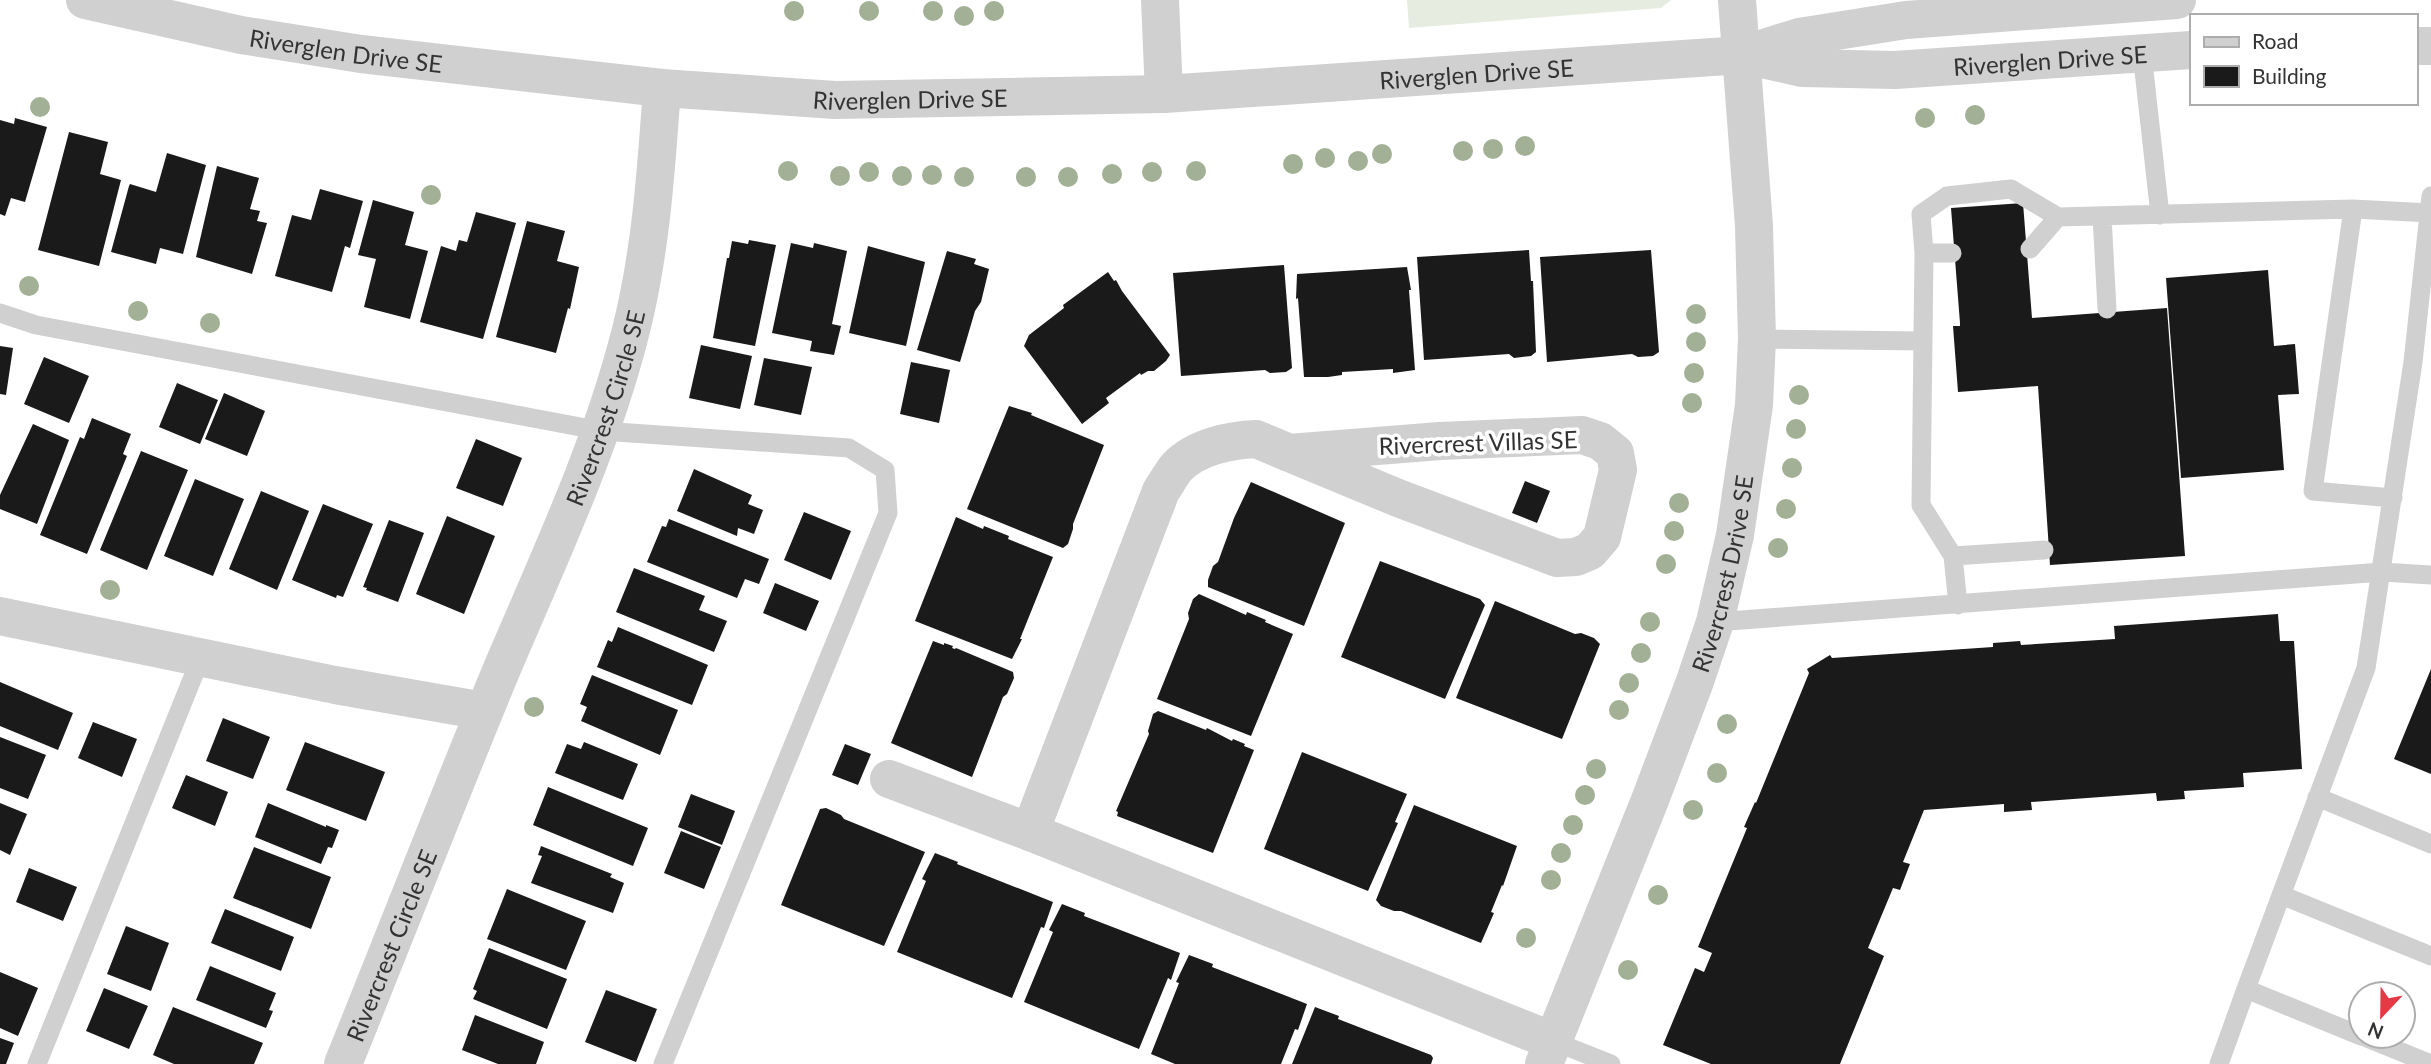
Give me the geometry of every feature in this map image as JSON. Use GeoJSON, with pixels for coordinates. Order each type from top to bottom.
{"type":"FeatureCollection","features":[{"type":"Feature","properties":{"kind":"street","name":"Riverglen Drive SE"},"geometry":{"type":"LineString","coordinates":[[85,0],[241,35],[360,54],[662,88],[835,100],[1164,94],[1742,55],[1799,37],[1906,20],[2177,0]]}},
{"type":"Feature","properties":{"kind":"street"},"geometry":{"type":"LineString","coordinates":[[1160,0],[1164,94]]}},
{"type":"Feature","properties":{"kind":"street","name":"Rivercrest Drive SE"},"geometry":{"type":"LineString","coordinates":[[1548,1052],[1650,800],[1715,622],[1735,535],[1754,405],[1757,339],[1754,226],[1737,0]]}},
{"type":"Feature","properties":{"kind":"street","name":"Riverglen Drive SE"},"geometry":{"type":"LineString","coordinates":[[1742,55],[1802,68],[1895,70],[2190,50]]}},
{"type":"Feature","properties":{"kind":"street","name":"Rivercrest Circle SE"},"geometry":{"type":"LineString","coordinates":[[343,1064],[484,711],[602,431],[630,334],[644,269],[653,208],[662,88]]}},
{"type":"Feature","properties":{"kind":"street","name":"Rivercrest Villas SE"},"geometry":{"type":"LineString","coordinates":[[1030,832],[1161,491],[1178,466],[1202,451],[1233,439],[1256,439],[1289,453],[1398,498],[1557,558],[1576,557],[1590,551],[1602,537],[1618,470],[1615,453],[1600,441],[1582,435],[1440,441],[1289,453]]}},
{"type":"Feature","properties":{"kind":"street"},"geometry":{"type":"LineString","coordinates":[[0,616],[335,685],[484,711]]}},
{"type":"Feature","properties":{"kind":"street"},"geometry":{"type":"LineString","coordinates":[[889,779],[1030,832],[1548,1052]]}},
{"type":"Feature","properties":{"kind":"lane"},"geometry":{"type":"LineString","coordinates":[[2143,53],[2160,215]]}},
{"type":"Feature","properties":{"kind":"lane"},"geometry":{"type":"LineString","coordinates":[[1958,604],[1953,556],[1921,505],[1924,253],[1921,214],[1947,196],[2011,189],[2058,217],[2353,209],[2431,213]]}},
{"type":"Feature","properties":{"kind":"lane"},"geometry":{"type":"LineString","coordinates":[[2219,1064],[2366,668],[2393,498],[2431,213],[2431,196]]}},
{"type":"Feature","properties":{"kind":"lane"},"geometry":{"type":"LineString","coordinates":[[2353,209],[2313,491],[2393,498]]}},
{"type":"Feature","properties":{"kind":"lane"},"geometry":{"type":"LineString","coordinates":[[2102,216],[2107,309]]}},
{"type":"Feature","properties":{"kind":"lane"},"geometry":{"type":"LineString","coordinates":[[2030,249],[2058,217]]}},
{"type":"Feature","properties":{"kind":"lane"},"geometry":{"type":"LineString","coordinates":[[1924,253],[1952,253]]}},
{"type":"Feature","properties":{"kind":"lane"},"geometry":{"type":"LineString","coordinates":[[0,313],[36,325],[602,431],[849,448],[885,470],[888,513],[663,1064]]}},
{"type":"Feature","properties":{"kind":"lane"},"geometry":{"type":"LineString","coordinates":[[1757,339],[1923,341]]}},
{"type":"Feature","properties":{"kind":"lane"},"geometry":{"type":"LineString","coordinates":[[1953,556],[2044,551]]}},
{"type":"Feature","properties":{"kind":"lane"},"geometry":{"type":"LineString","coordinates":[[1715,622],[2382,572],[2431,575]]}},
{"type":"Feature","properties":{"kind":"lane"},"geometry":{"type":"LineString","coordinates":[[37,1064],[201,657]]}},
{"type":"Feature","properties":{"kind":"lane"},"geometry":{"type":"LineString","coordinates":[[2317,797],[2431,844]]}},
{"type":"Feature","properties":{"kind":"lane"},"geometry":{"type":"LineString","coordinates":[[2281,895],[2431,956]]}},
{"type":"Feature","properties":{"kind":"lane"},"geometry":{"type":"LineString","coordinates":[[2246,989],[2347,1030]]}},
{"type":"Feature","properties":{"kind":"lane"},"geometry":{"type":"LineString","coordinates":[[2396,1050],[2431,1064]]}},
{"type":"Feature","properties":{"kind":"lane"},"geometry":{"type":"LineString","coordinates":[[1548,1052],[1611,1064]]}},
{"type":"Feature","properties":{"kind":"shaded area"},"geometry":{"type":"Polygon","coordinates":[[[1407,0],[1671,0],[1661,8],[1409,28],[1407,0]]]}},
{"type":"Feature","properties":{"kind":"building"},"geometry":{"type":"Polygon","coordinates":[[[15,118],[47,127],[25,202],[11,198],[5,216],[0,214],[0,120],[14,124],[15,118]]]}},
{"type":"Feature","properties":{"kind":"building"},"geometry":{"type":"Polygon","coordinates":[[[69,132],[108,142],[100,174],[121,180],[99,266],[38,250],[69,132]]]}},
{"type":"Feature","properties":{"kind":"building"},"geometry":{"type":"Polygon","coordinates":[[[167,153],[206,165],[183,254],[160,248],[156,264],[111,252],[130,184],[156,192],[167,153]]]}},
{"type":"Feature","properties":{"kind":"building"},"geometry":{"type":"Polygon","coordinates":[[[217,166],[259,178],[250,209],[260,211],[257,221],[267,223],[252,274],[196,257],[217,166]]]}},
{"type":"Feature","properties":{"kind":"building"},"geometry":{"type":"Polygon","coordinates":[[[320,189],[363,201],[350,248],[345,246],[332,292],[275,276],[292,215],[311,220],[320,189]]]}},
{"type":"Feature","properties":{"kind":"building"},"geometry":{"type":"Polygon","coordinates":[[[373,200],[414,212],[405,245],[428,251],[410,319],[364,307],[376,259],[358,255],[373,200]]]}},
{"type":"Feature","properties":{"kind":"building"},"geometry":{"type":"Polygon","coordinates":[[[2023,203],[2032,318],[2167,308],[2185,556],[2050,565],[2038,386],[1958,392],[1953,326],[1960,326],[1960,323],[1951,208],[2023,203]]]}},
{"type":"Feature","properties":{"kind":"building"},"geometry":{"type":"Polygon","coordinates":[[[476,212],[516,223],[483,339],[420,322],[441,246],[456,251],[459,240],[467,242],[476,212]]]}},
{"type":"Feature","properties":{"kind":"building"},"geometry":{"type":"Polygon","coordinates":[[[527,221],[565,231],[557,261],[579,267],[570,309],[568,308],[556,353],[496,337],[527,221]]]}},
{"type":"Feature","properties":{"kind":"building"},"geometry":{"type":"Polygon","coordinates":[[[749,240],[776,245],[755,346],[713,338],[732,241],[748,244],[749,240]]]}},
{"type":"Feature","properties":{"kind":"building"},"geometry":{"type":"Polygon","coordinates":[[[791,243],[813,248],[814,243],[847,251],[832,324],[841,326],[834,355],[810,351],[812,341],[772,333],[791,243]]]}},
{"type":"Feature","properties":{"kind":"building"},"geometry":{"type":"Polygon","coordinates":[[[868,246],[925,262],[906,346],[849,333],[868,246]]]}},
{"type":"Feature","properties":{"kind":"building"},"geometry":{"type":"Polygon","coordinates":[[[1529,250],[1536,352],[1531,356],[1514,358],[1509,354],[1424,360],[1417,257],[1529,250]]]}},
{"type":"Feature","properties":{"kind":"building"},"geometry":{"type":"Polygon","coordinates":[[[1651,250],[1659,352],[1653,356],[1638,357],[1632,354],[1547,362],[1540,257],[1651,250]]]}},
{"type":"Feature","properties":{"kind":"building"},"geometry":{"type":"Polygon","coordinates":[[[947,251],[976,259],[974,264],[989,269],[981,302],[975,311],[960,362],[917,350],[947,251]]]}},
{"type":"Feature","properties":{"kind":"building"},"geometry":{"type":"Polygon","coordinates":[[[1284,265],[1292,368],[1286,372],[1270,373],[1265,370],[1181,376],[1173,273],[1284,265]]]}},
{"type":"Feature","properties":{"kind":"building"},"geometry":{"type":"Polygon","coordinates":[[[1407,267],[1411,290],[1415,370],[1393,373],[1393,369],[1342,372],[1342,375],[1328,377],[1304,377],[1298,298],[1296,299],[1297,274],[1407,267]]]}},
{"type":"Feature","properties":{"kind":"building"},"geometry":{"type":"Polygon","coordinates":[[[2268,270],[2274,346],[2295,344],[2299,394],[2278,395],[2284,470],[2181,478],[2166,278],[2268,270]]]}},
{"type":"Feature","properties":{"kind":"building"},"geometry":{"type":"Polygon","coordinates":[[[1108,272],[1170,355],[1154,371],[1141,375],[1140,373],[1106,398],[1109,403],[1082,424],[1024,346],[1029,335],[1064,308],[1063,305],[1108,272]]]}},
{"type":"Feature","properties":{"kind":"building"},"geometry":{"type":"Polygon","coordinates":[[[701,345],[752,356],[740,409],[689,398],[701,345]]]}},
{"type":"Feature","properties":{"kind":"building"},"geometry":{"type":"Polygon","coordinates":[[[0,346],[13,348],[6,395],[0,394],[0,346]]]}},
{"type":"Feature","properties":{"kind":"building"},"geometry":{"type":"Polygon","coordinates":[[[44,357],[89,376],[69,423],[24,404],[44,357]]]}},
{"type":"Feature","properties":{"kind":"building"},"geometry":{"type":"Polygon","coordinates":[[[764,358],[812,367],[801,415],[754,405],[764,358]]]}},
{"type":"Feature","properties":{"kind":"building"},"geometry":{"type":"Polygon","coordinates":[[[911,362],[950,370],[939,423],[900,414],[911,362]]]}},
{"type":"Feature","properties":{"kind":"building"},"geometry":{"type":"Polygon","coordinates":[[[177,383],[218,400],[200,444],[159,427],[177,383]]]}},
{"type":"Feature","properties":{"kind":"building"},"geometry":{"type":"Polygon","coordinates":[[[224,393],[265,411],[247,456],[205,439],[224,393]]]}},
{"type":"Feature","properties":{"kind":"building"},"geometry":{"type":"Polygon","coordinates":[[[1009,406],[1032,413],[1031,415],[1104,445],[1073,524],[1068,544],[1063,548],[967,509],[1009,406]]]}},
{"type":"Feature","properties":{"kind":"building"},"geometry":{"type":"Polygon","coordinates":[[[92,418],[131,434],[123,454],[127,456],[87,554],[40,535],[80,437],[84,439],[92,418]]]}},
{"type":"Feature","properties":{"kind":"building"},"geometry":{"type":"Polygon","coordinates":[[[33,424],[69,440],[37,524],[0,509],[0,495],[33,424]]]}},
{"type":"Feature","properties":{"kind":"building"},"geometry":{"type":"Polygon","coordinates":[[[476,439],[522,458],[503,506],[456,488],[476,439]]]}},
{"type":"Feature","properties":{"kind":"building"},"geometry":{"type":"Polygon","coordinates":[[[141,451],[188,470],[147,570],[100,550],[141,451]]]}},
{"type":"Feature","properties":{"kind":"building"},"geometry":{"type":"Polygon","coordinates":[[[694,469],[752,495],[748,504],[763,510],[754,534],[738,528],[737,536],[677,511],[694,469]]]}},
{"type":"Feature","properties":{"kind":"building"},"geometry":{"type":"Polygon","coordinates":[[[195,479],[244,499],[213,576],[164,556],[195,479]]]}},
{"type":"Feature","properties":{"kind":"building"},"geometry":{"type":"Polygon","coordinates":[[[1525,481],[1550,491],[1537,523],[1512,513],[1525,481]]]}},
{"type":"Feature","properties":{"kind":"building"},"geometry":{"type":"Polygon","coordinates":[[[1251,482],[1345,523],[1304,626],[1208,587],[1213,566],[1218,562],[1251,482]]]}},
{"type":"Feature","properties":{"kind":"building"},"geometry":{"type":"Polygon","coordinates":[[[261,491],[309,511],[277,590],[229,569],[261,491]]]}},
{"type":"Feature","properties":{"kind":"building"},"geometry":{"type":"Polygon","coordinates":[[[323,504],[373,524],[343,597],[337,595],[336,598],[292,580],[323,504]]]}},
{"type":"Feature","properties":{"kind":"building"},"geometry":{"type":"Polygon","coordinates":[[[804,512],[851,531],[831,580],[784,560],[804,512]]]}},
{"type":"Feature","properties":{"kind":"building"},"geometry":{"type":"Polygon","coordinates":[[[447,516],[495,536],[464,614],[416,594],[447,516]]]}},
{"type":"Feature","properties":{"kind":"building"},"geometry":{"type":"Polygon","coordinates":[[[956,517],[983,529],[984,526],[1009,536],[1008,539],[1053,557],[1012,659],[915,621],[956,517]]]}},
{"type":"Feature","properties":{"kind":"building"},"geometry":{"type":"Polygon","coordinates":[[[669,519],[769,559],[759,584],[745,579],[737,598],[647,562],[662,526],[666,527],[669,519]]]}},
{"type":"Feature","properties":{"kind":"building"},"geometry":{"type":"Polygon","coordinates":[[[389,520],[424,533],[398,602],[363,587],[389,520]]]}},
{"type":"Feature","properties":{"kind":"building"},"geometry":{"type":"Polygon","coordinates":[[[1380,561],[1480,599],[1485,605],[1445,699],[1341,657],[1380,561]]]}},
{"type":"Feature","properties":{"kind":"building"},"geometry":{"type":"Polygon","coordinates":[[[634,568],[705,596],[699,610],[727,621],[714,652],[616,612],[634,568]]]}},
{"type":"Feature","properties":{"kind":"building"},"geometry":{"type":"Polygon","coordinates":[[[775,583],[819,601],[806,631],[763,613],[775,583]]]}},
{"type":"Feature","properties":{"kind":"building"},"geometry":{"type":"Polygon","coordinates":[[[1199,594],[1246,615],[1247,612],[1266,620],[1265,622],[1293,634],[1251,736],[1157,699],[1189,619],[1188,613],[1193,599],[1199,594]]]}},
{"type":"Feature","properties":{"kind":"building"},"geometry":{"type":"Polygon","coordinates":[[[1495,601],[1575,634],[1581,633],[1594,638],[1600,644],[1562,739],[1456,698],[1495,601]]]}},
{"type":"Feature","properties":{"kind":"building"},"geometry":{"type":"Polygon","coordinates":[[[2278,614],[2280,641],[2294,641],[2302,769],[2243,773],[2244,787],[2184,791],[2185,799],[2157,801],[2156,793],[2031,802],[2032,810],[2004,812],[2004,804],[1924,810],[1903,862],[1910,864],[1900,890],[1893,888],[1868,948],[1884,956],[1840,1064],[1711,1064],[1663,1045],[1695,968],[1704,972],[1712,953],[1698,947],[1747,828],[1744,827],[1809,673],[1807,669],[1830,655],[1832,658],[1993,647],[1993,643],[2020,641],[2021,645],[2115,639],[2114,626],[2278,614]]]}},
{"type":"Feature","properties":{"kind":"building"},"geometry":{"type":"Polygon","coordinates":[[[618,627],[708,665],[692,705],[597,667],[608,640],[612,642],[618,627]]]}},
{"type":"Feature","properties":{"kind":"building"},"geometry":{"type":"Polygon","coordinates":[[[933,641],[953,646],[952,648],[1013,672],[1014,678],[1003,697],[972,777],[891,743],[933,641]]]}},
{"type":"Feature","properties":{"kind":"building"},"geometry":{"type":"Polygon","coordinates":[[[2431,669],[2431,774],[2394,759],[2431,669]]]}},
{"type":"Feature","properties":{"kind":"building"},"geometry":{"type":"Polygon","coordinates":[[[592,675],[678,710],[660,755],[581,721],[587,707],[580,704],[592,675]]]}},
{"type":"Feature","properties":{"kind":"building"},"geometry":{"type":"Polygon","coordinates":[[[0,682],[73,713],[58,750],[0,726],[0,682]]]}},
{"type":"Feature","properties":{"kind":"building"},"geometry":{"type":"Polygon","coordinates":[[[1158,711],[1206,730],[1207,728],[1254,750],[1213,853],[1117,816],[1116,811],[1149,734],[1153,714],[1158,711]]]}},
{"type":"Feature","properties":{"kind":"building"},"geometry":{"type":"Polygon","coordinates":[[[223,718],[270,737],[253,779],[206,761],[223,718]]]}},
{"type":"Feature","properties":{"kind":"building"},"geometry":{"type":"Polygon","coordinates":[[[93,722],[137,739],[122,777],[78,758],[93,722]]]}},
{"type":"Feature","properties":{"kind":"building"},"geometry":{"type":"Polygon","coordinates":[[[0,737],[46,755],[28,799],[0,788],[0,737]]]}},
{"type":"Feature","properties":{"kind":"building"},"geometry":{"type":"Polygon","coordinates":[[[305,742],[385,772],[366,821],[286,790],[305,742]]]}},
{"type":"Feature","properties":{"kind":"building"},"geometry":{"type":"Polygon","coordinates":[[[584,742],[638,764],[623,800],[555,773],[567,744],[581,749],[584,742]]]}},
{"type":"Feature","properties":{"kind":"building"},"geometry":{"type":"Polygon","coordinates":[[[845,744],[871,754],[858,785],[832,775],[845,744]]]}},
{"type":"Feature","properties":{"kind":"building"},"geometry":{"type":"Polygon","coordinates":[[[1302,752],[1407,794],[1395,822],[1398,823],[1368,891],[1264,849],[1302,752]]]}},
{"type":"Feature","properties":{"kind":"building"},"geometry":{"type":"Polygon","coordinates":[[[186,775],[228,792],[215,826],[172,808],[186,775]]]}},
{"type":"Feature","properties":{"kind":"building"},"geometry":{"type":"Polygon","coordinates":[[[548,787],[648,828],[633,866],[533,825],[548,787]]]}},
{"type":"Feature","properties":{"kind":"building"},"geometry":{"type":"Polygon","coordinates":[[[691,794],[735,811],[722,845],[678,827],[691,794]]]}},
{"type":"Feature","properties":{"kind":"building"},"geometry":{"type":"Polygon","coordinates":[[[0,803],[27,814],[10,855],[0,850],[0,803]]]}},
{"type":"Feature","properties":{"kind":"building"},"geometry":{"type":"Polygon","coordinates":[[[268,803],[339,830],[332,848],[328,847],[321,864],[255,837],[268,803]]]}},
{"type":"Feature","properties":{"kind":"building"},"geometry":{"type":"Polygon","coordinates":[[[1414,805],[1517,846],[1481,943],[1401,911],[1381,906],[1376,900],[1414,805]]]}},
{"type":"Feature","properties":{"kind":"building"},"geometry":{"type":"Polygon","coordinates":[[[826,808],[844,819],[925,852],[884,946],[781,905],[820,809],[826,808]]]}},
{"type":"Feature","properties":{"kind":"building"},"geometry":{"type":"Polygon","coordinates":[[[681,831],[721,847],[704,889],[664,873],[681,831]]]}},
{"type":"Feature","properties":{"kind":"building"},"geometry":{"type":"Polygon","coordinates":[[[541,846],[612,874],[610,877],[624,883],[613,913],[531,883],[542,856],[538,855],[541,846]]]}},
{"type":"Feature","properties":{"kind":"building"},"geometry":{"type":"Polygon","coordinates":[[[254,847],[331,877],[311,929],[233,898],[254,847]]]}},
{"type":"Feature","properties":{"kind":"building"},"geometry":{"type":"Polygon","coordinates":[[[935,853],[1053,902],[1012,998],[897,952],[926,881],[922,879],[935,853]]]}},
{"type":"Feature","properties":{"kind":"building"},"geometry":{"type":"Polygon","coordinates":[[[29,868],[77,887],[63,921],[16,902],[29,868]]]}},
{"type":"Feature","properties":{"kind":"building"},"geometry":{"type":"Polygon","coordinates":[[[507,889],[586,921],[566,970],[487,939],[507,889]]]}},
{"type":"Feature","properties":{"kind":"building"},"geometry":{"type":"Polygon","coordinates":[[[1062,904],[1085,913],[1084,916],[1180,953],[1171,980],[1168,978],[1139,1049],[1024,1002],[1053,932],[1049,930],[1062,904]]]}},
{"type":"Feature","properties":{"kind":"building"},"geometry":{"type":"Polygon","coordinates":[[[225,909],[294,937],[281,971],[211,943],[225,909]]]}},
{"type":"Feature","properties":{"kind":"building"},"geometry":{"type":"Polygon","coordinates":[[[126,926],[169,943],[151,991],[107,974],[126,926]]]}},
{"type":"Feature","properties":{"kind":"building"},"geometry":{"type":"Polygon","coordinates":[[[489,948],[567,979],[547,1029],[473,999],[477,991],[473,989],[489,948]]]}},
{"type":"Feature","properties":{"kind":"building"},"geometry":{"type":"Polygon","coordinates":[[[1189,955],[1213,964],[1212,967],[1307,1004],[1281,1064],[1175,1064],[1151,1054],[1179,983],[1176,982],[1189,955]]]}},
{"type":"Feature","properties":{"kind":"building"},"geometry":{"type":"Polygon","coordinates":[[[210,966],[276,993],[266,1028],[196,1000],[210,966]]]}},
{"type":"Feature","properties":{"kind":"building"},"geometry":{"type":"Polygon","coordinates":[[[0,972],[38,988],[18,1036],[0,1028],[0,972]]]}},
{"type":"Feature","properties":{"kind":"building"},"geometry":{"type":"Polygon","coordinates":[[[104,988],[148,1006],[129,1049],[86,1031],[104,988]]]}},
{"type":"Feature","properties":{"kind":"building"},"geometry":{"type":"Polygon","coordinates":[[[606,990],[657,1009],[636,1062],[585,1042],[606,990]]]}},
{"type":"Feature","properties":{"kind":"building"},"geometry":{"type":"Polygon","coordinates":[[[173,1007],[263,1043],[254,1064],[174,1064],[153,1055],[173,1007]]]}},
{"type":"Feature","properties":{"kind":"building"},"geometry":{"type":"Polygon","coordinates":[[[1315,1007],[1339,1016],[1338,1019],[1431,1055],[1431,1064],[1292,1064],[1315,1007]]]}},
{"type":"Feature","properties":{"kind":"building"},"geometry":{"type":"Polygon","coordinates":[[[475,1015],[544,1042],[536,1064],[498,1064],[462,1050],[475,1015]]]}},
{"type":"Feature","properties":{"kind":"building"},"geometry":{"type":"Polygon","coordinates":[[[0,1038],[14,1043],[6,1064],[0,1064],[0,1038]]]}}]}
